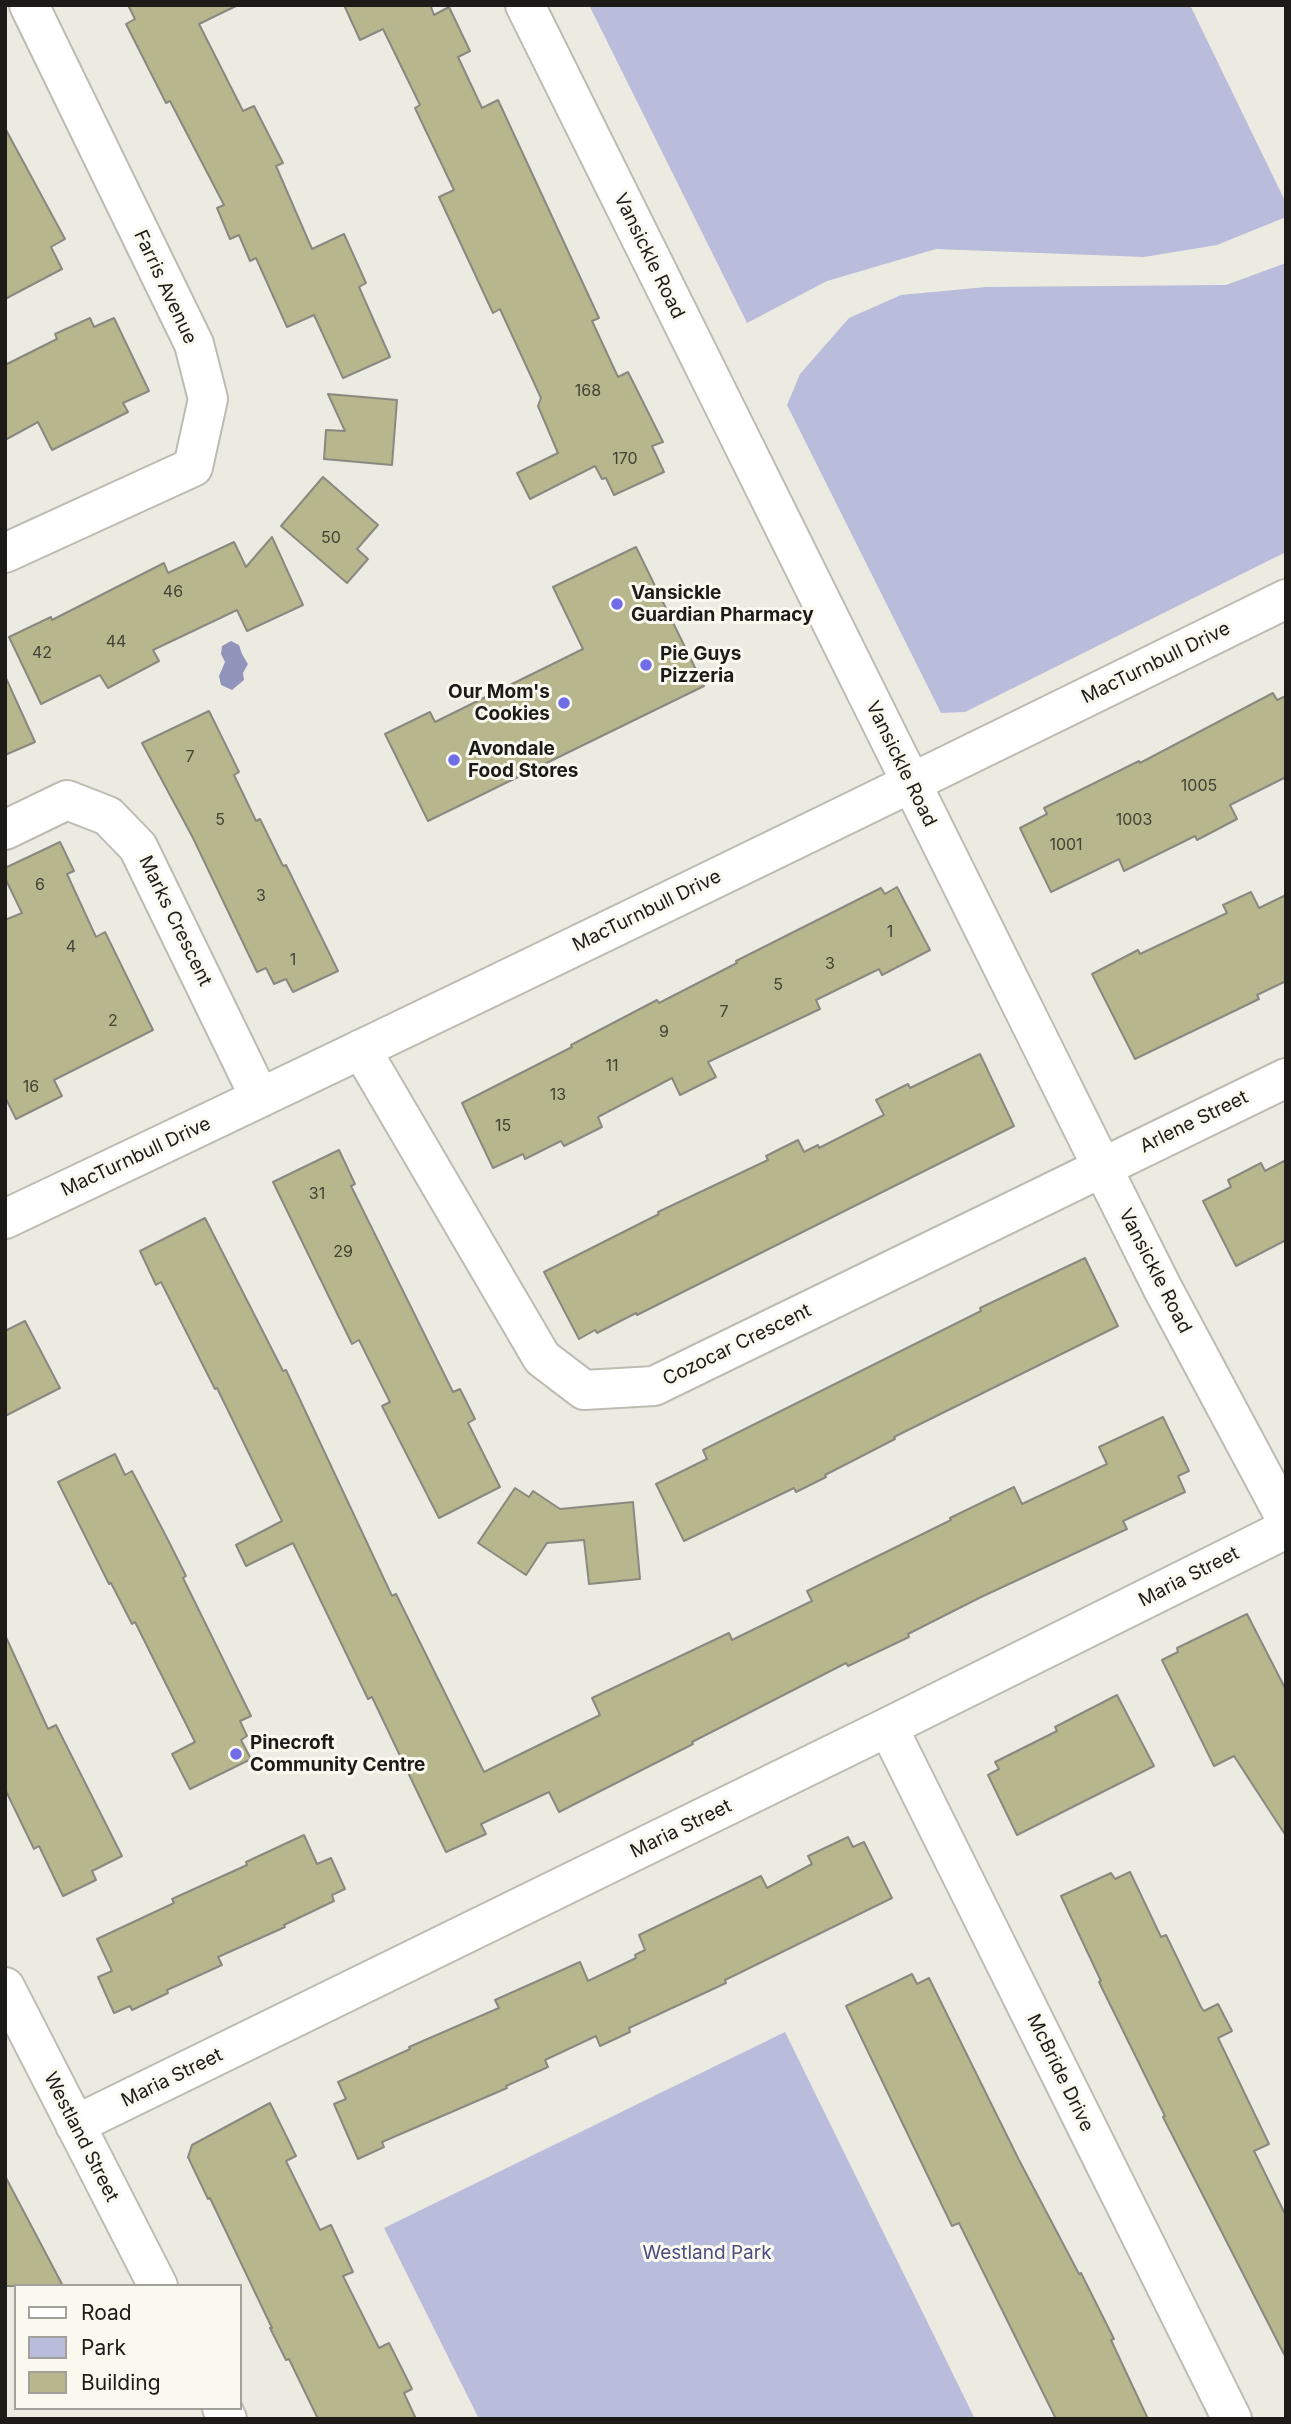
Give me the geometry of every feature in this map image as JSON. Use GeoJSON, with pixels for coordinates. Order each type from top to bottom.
{"type":"FeatureCollection","features":[{"type":"Feature","properties":{"kind":"street","name":"Farris Avenue"},"geometry":{"type":"LineString","coordinates":[[5,553],[193,467],[208,400],[194,344],[29,5]]}},
{"type":"Feature","properties":{"kind":"street","name":"Vansickle Road"},"geometry":{"type":"LineString","coordinates":[[525,5],[1163,1289],[1286,1519]]}},
{"type":"Feature","properties":{"kind":"street","name":"MacTurnbull Drive"},"geometry":{"type":"LineString","coordinates":[[5,1219],[911,784],[1286,599]]}},
{"type":"Feature","properties":{"kind":"street","name":"Marks Crescent"},"geometry":{"type":"LineString","coordinates":[[5,830],[67,800],[108,816],[138,847],[260,1098]]}},
{"type":"Feature","properties":{"kind":"street","name":"Cozocar Crescent"},"geometry":{"type":"LineString","coordinates":[[361,1049],[542,1358],[584,1390],[654,1386],[1102,1167]]}},
{"type":"Feature","properties":{"kind":"street","name":"Arlene Street"},"geometry":{"type":"LineString","coordinates":[[1102,1167],[1286,1078]]}},
{"type":"Feature","properties":{"kind":"street","name":"Maria Street"},"geometry":{"type":"LineString","coordinates":[[75,2125],[1286,1529]]}},
{"type":"Feature","properties":{"kind":"street","name":"McBride Drive"},"geometry":{"type":"LineString","coordinates":[[888,1727],[1232,2419]]}},
{"type":"Feature","properties":{"kind":"street","name":"Westland Street"},"geometry":{"type":"LineString","coordinates":[[5,1987],[157,2284]]}},
{"type":"Feature","properties":{"kind":"green space"},"geometry":{"type":"Polygon","coordinates":[[[589,5],[1190,5],[1286,203],[1286,217],[1217,245],[1144,257],[936,249],[827,281],[747,323],[589,5]]]}},
{"type":"Feature","properties":{"kind":"green space"},"geometry":{"type":"Polygon","coordinates":[[[1286,263],[1286,552],[965,712],[941,713],[787,405],[800,374],[849,318],[901,295],[986,287],[1226,285],[1286,263]]]}},
{"type":"Feature","properties":{"kind":"green space","name":"Westland Park"},"geometry":{"type":"Polygon","coordinates":[[[785,2032],[975,2419],[479,2419],[384,2228],[785,2032]]]}},
{"type":"Feature","properties":{"kind":"shaded area"},"geometry":{"type":"Polygon","coordinates":[[[231,641],[239,645],[248,664],[243,673],[244,680],[232,690],[221,685],[219,676],[225,662],[221,654],[222,646],[231,641]]]}},
{"type":"Feature","properties":{"kind":"building"},"geometry":{"type":"Polygon","coordinates":[[[128,5],[238,5],[199,24],[243,111],[254,106],[283,163],[276,166],[312,249],[344,234],[366,283],[359,287],[390,357],[343,378],[314,315],[287,327],[256,258],[250,261],[239,235],[230,239],[217,208],[224,205],[170,101],[166,103],[126,24],[135,19],[128,5]]]}},
{"type":"Feature","properties":{"kind":"building"},"geometry":{"type":"Polygon","coordinates":[[[344,5],[434,5],[431,7],[434,15],[449,7],[470,51],[458,57],[482,108],[498,100],[599,318],[592,321],[618,377],[628,372],[663,442],[652,446],[664,472],[614,495],[606,478],[602,479],[595,466],[530,499],[517,473],[558,453],[538,406],[541,398],[500,309],[493,313],[439,197],[454,190],[415,108],[420,105],[383,29],[360,40],[344,5]]]}},
{"type":"Feature","properties":{"kind":"building"},"geometry":{"type":"Polygon","coordinates":[[[5,128],[65,239],[51,247],[62,269],[5,299],[5,128]]]}},
{"type":"Feature","properties":{"kind":"building"},"geometry":{"type":"Polygon","coordinates":[[[90,318],[94,327],[114,318],[149,391],[123,403],[128,412],[52,450],[38,422],[5,440],[5,365],[57,339],[55,334],[90,318]]]}},
{"type":"Feature","properties":{"kind":"building"},"geometry":{"type":"Polygon","coordinates":[[[328,394],[397,400],[392,465],[324,459],[326,430],[345,431],[328,394]]]}},
{"type":"Feature","properties":{"kind":"building"},"geometry":{"type":"Polygon","coordinates":[[[323,477],[378,525],[357,549],[368,559],[347,583],[281,526],[323,477]]]}},
{"type":"Feature","properties":{"kind":"building"},"geometry":{"type":"Polygon","coordinates":[[[272,537],[303,605],[247,631],[237,610],[153,650],[159,661],[108,688],[100,675],[41,704],[9,637],[51,617],[52,620],[164,563],[168,573],[234,542],[246,567],[272,537]]]}},
{"type":"Feature","properties":{"kind":"building"},"geometry":{"type":"Polygon","coordinates":[[[636,547],[704,686],[428,821],[385,734],[430,712],[435,722],[583,649],[553,587],[636,547]]]}},
{"type":"Feature","properties":{"kind":"building"},"geometry":{"type":"Polygon","coordinates":[[[5,676],[35,742],[5,755],[5,676]]]}},
{"type":"Feature","properties":{"kind":"building"},"geometry":{"type":"Polygon","coordinates":[[[1273,693],[1277,700],[1286,696],[1286,777],[1230,805],[1237,819],[1197,840],[1195,836],[1124,871],[1119,859],[1051,892],[1020,828],[1047,814],[1044,808],[1139,761],[1140,763],[1273,693]]]}},
{"type":"Feature","properties":{"kind":"building"},"geometry":{"type":"Polygon","coordinates":[[[209,711],[239,772],[234,775],[256,821],[260,819],[283,866],[286,865],[338,971],[293,992],[286,979],[274,984],[266,968],[257,972],[193,838],[142,743],[209,711]]]}},
{"type":"Feature","properties":{"kind":"building"},"geometry":{"type":"Polygon","coordinates":[[[60,842],[74,871],[67,874],[96,937],[105,932],[153,1030],[54,1080],[62,1096],[16,1119],[5,1097],[5,920],[22,913],[5,878],[5,868],[60,842]]]}},
{"type":"Feature","properties":{"kind":"building"},"geometry":{"type":"Polygon","coordinates":[[[897,887],[930,950],[882,975],[879,969],[816,1000],[820,1009],[708,1062],[716,1077],[680,1095],[672,1078],[598,1117],[602,1127],[564,1146],[561,1141],[525,1159],[523,1154],[493,1168],[462,1103],[657,1000],[659,1003],[881,888],[885,894],[897,887]]]}},
{"type":"Feature","properties":{"kind":"building"},"geometry":{"type":"Polygon","coordinates":[[[1251,892],[1259,908],[1286,895],[1286,981],[1257,995],[1259,999],[1135,1059],[1092,974],[1138,950],[1140,954],[1227,913],[1223,905],[1251,892]]]}},
{"type":"Feature","properties":{"kind":"building"},"geometry":{"type":"Polygon","coordinates":[[[980,1054],[1014,1126],[637,1315],[636,1313],[579,1339],[544,1272],[659,1214],[658,1212],[768,1160],[766,1156],[798,1140],[804,1152],[818,1145],[819,1148],[884,1115],[876,1100],[908,1084],[910,1088],[980,1054]]]}},
{"type":"Feature","properties":{"kind":"building"},"geometry":{"type":"Polygon","coordinates":[[[339,1150],[355,1184],[351,1186],[453,1392],[460,1389],[475,1419],[468,1423],[500,1487],[439,1518],[382,1406],[390,1402],[359,1340],[352,1344],[273,1182],[339,1150]]]}},
{"type":"Feature","properties":{"kind":"building"},"geometry":{"type":"Polygon","coordinates":[[[1286,1160],[1286,1240],[1236,1266],[1203,1201],[1231,1187],[1228,1180],[1261,1163],[1265,1171],[1286,1160]]]}},
{"type":"Feature","properties":{"kind":"building"},"geometry":{"type":"Polygon","coordinates":[[[205,1218],[283,1371],[286,1370],[392,1596],[396,1594],[484,1772],[600,1715],[592,1698],[729,1633],[732,1640],[812,1601],[807,1591],[951,1520],[950,1518],[1014,1487],[1022,1504],[1107,1464],[1099,1447],[1163,1417],[1189,1471],[1178,1476],[1185,1492],[1123,1521],[1127,1529],[979,1598],[908,1634],[909,1637],[848,1666],[846,1663],[559,1812],[549,1792],[481,1824],[486,1834],[446,1852],[372,1697],[368,1699],[293,1543],[246,1566],[236,1545],[282,1521],[217,1388],[215,1389],[161,1282],[156,1285],[140,1251],[205,1218]]]}},
{"type":"Feature","properties":{"kind":"building"},"geometry":{"type":"Polygon","coordinates":[[[1085,1258],[1118,1326],[894,1437],[895,1439],[796,1492],[794,1488],[684,1541],[656,1484],[707,1459],[703,1450],[981,1311],[980,1308],[1085,1258]]]}},
{"type":"Feature","properties":{"kind":"building"},"geometry":{"type":"Polygon","coordinates":[[[25,1321],[60,1388],[5,1416],[5,1331],[25,1321]]]}},
{"type":"Feature","properties":{"kind":"building"},"geometry":{"type":"Polygon","coordinates":[[[115,1454],[125,1475],[132,1471],[168,1540],[186,1576],[183,1578],[251,1716],[240,1721],[247,1736],[241,1740],[251,1759],[190,1789],[172,1754],[195,1742],[135,1622],[132,1624],[111,1583],[109,1584],[58,1482],[115,1454]]]}},
{"type":"Feature","properties":{"kind":"building"},"geometry":{"type":"Polygon","coordinates":[[[515,1488],[529,1497],[533,1491],[560,1509],[633,1502],[640,1579],[589,1584],[584,1540],[547,1543],[526,1575],[478,1543],[515,1488]]]}},
{"type":"Feature","properties":{"kind":"building"},"geometry":{"type":"Polygon","coordinates":[[[1247,1614],[1286,1690],[1286,1836],[1234,1756],[1214,1766],[1162,1660],[1178,1652],[1177,1648],[1247,1614]]]}},
{"type":"Feature","properties":{"kind":"building"},"geometry":{"type":"Polygon","coordinates":[[[5,1635],[48,1729],[56,1725],[122,1856],[92,1871],[96,1880],[63,1896],[39,1846],[34,1849],[5,1789],[5,1635]]]}},
{"type":"Feature","properties":{"kind":"building"},"geometry":{"type":"Polygon","coordinates":[[[1117,1695],[1154,1766],[1017,1835],[988,1775],[999,1769],[995,1762],[1057,1731],[1055,1727],[1117,1695]]]}},
{"type":"Feature","properties":{"kind":"building"},"geometry":{"type":"Polygon","coordinates":[[[304,1835],[317,1864],[331,1858],[345,1889],[332,1895],[334,1901],[284,1925],[285,1927],[218,1957],[222,1965],[167,1990],[168,1993],[132,2010],[130,2006],[114,2013],[98,1977],[112,1971],[97,1939],[174,1903],[172,1899],[247,1865],[246,1862],[304,1835]]]}},
{"type":"Feature","properties":{"kind":"building"},"geometry":{"type":"Polygon","coordinates":[[[848,1837],[853,1847],[864,1842],[892,1898],[725,1980],[726,1983],[629,2028],[630,2032],[600,2046],[596,2036],[545,2060],[548,2067],[506,2086],[507,2088],[382,2142],[384,2147],[358,2159],[334,2104],[346,2099],[338,2082],[410,2049],[409,2047],[499,2008],[495,2000],[580,1962],[588,1981],[636,1958],[635,1955],[645,1950],[639,1935],[761,1876],[767,1888],[812,1864],[808,1856],[848,1837]]]}},
{"type":"Feature","properties":{"kind":"building"},"geometry":{"type":"Polygon","coordinates":[[[1130,1872],[1161,1937],[1166,1935],[1201,2007],[1204,2011],[1218,2004],[1232,2031],[1218,2038],[1269,2144],[1254,2151],[1286,2216],[1286,2358],[1163,2117],[1165,2116],[1099,1982],[1101,1981],[1061,1896],[1111,1873],[1115,1879],[1130,1872]]]}},
{"type":"Feature","properties":{"kind":"building"},"geometry":{"type":"Polygon","coordinates":[[[912,1974],[917,1984],[929,1978],[1019,2160],[1114,2339],[1111,2340],[1148,2419],[1056,2419],[959,2223],[952,2226],[846,2006],[912,1974]]]}},
{"type":"Feature","properties":{"kind":"building"},"geometry":{"type":"Polygon","coordinates":[[[270,2103],[296,2156],[286,2161],[320,2230],[331,2225],[353,2272],[343,2276],[379,2348],[389,2343],[412,2389],[404,2393],[416,2419],[318,2419],[289,2359],[286,2360],[270,2328],[210,2198],[208,2199],[188,2157],[192,2145],[270,2103]]]}},
{"type":"Feature","properties":{"kind":"building"},"geometry":{"type":"Polygon","coordinates":[[[5,2176],[62,2284],[5,2286],[5,2176]]]}},
{"type":"Feature","properties":{"kind":"place","name":"Vansickle Guardian Pharmacy"},"geometry":{"type":"Point","coordinates":[617,604]}},
{"type":"Feature","properties":{"kind":"place","name":"Pie Guys Pizzeria"},"geometry":{"type":"Point","coordinates":[646,665]}},
{"type":"Feature","properties":{"kind":"place","name":"Our Mom's Cookies"},"geometry":{"type":"Point","coordinates":[564,703]}},
{"type":"Feature","properties":{"kind":"place","name":"Avondale Food Stores"},"geometry":{"type":"Point","coordinates":[454,760]}},
{"type":"Feature","properties":{"kind":"place","name":"Pinecroft Community Centre"},"geometry":{"type":"Point","coordinates":[236,1754]}}]}
